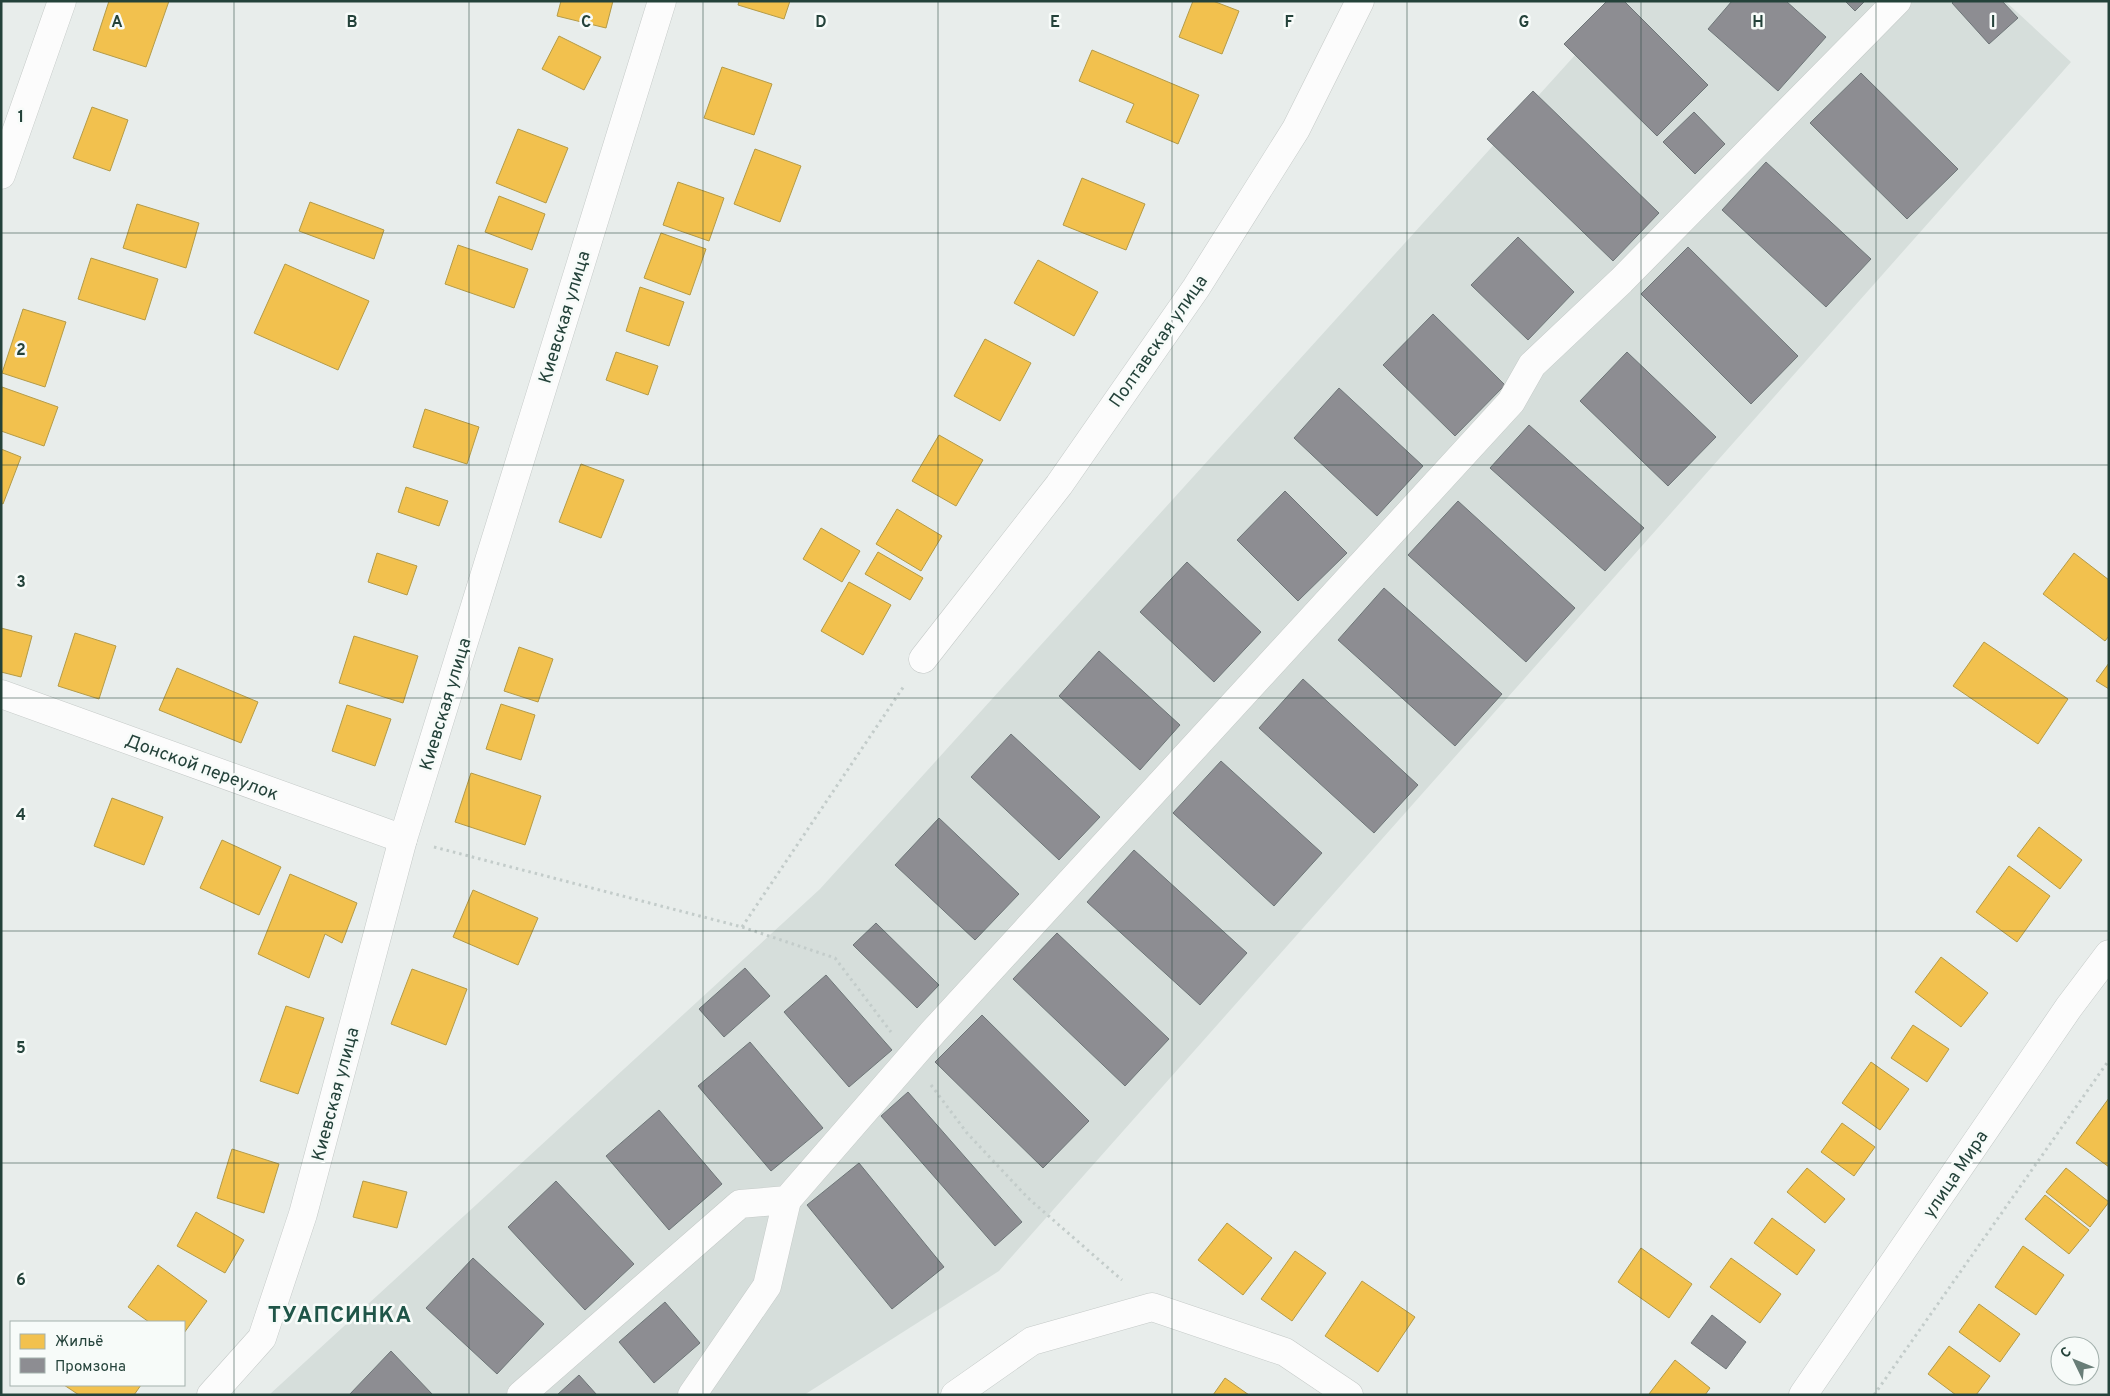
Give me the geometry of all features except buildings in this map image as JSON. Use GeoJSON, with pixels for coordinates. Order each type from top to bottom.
{"type":"FeatureCollection","features":[{"type":"Feature","properties":{"kind":"street"},"geometry":{"type":"LineString","coordinates":[[1,175],[62,1]]}},
{"type":"Feature","properties":{"kind":"street","name":"Киевская улица"},"geometry":{"type":"LineString","coordinates":[[211,1395],[262,1338],[303,1214],[403,839],[662,1]]}},
{"type":"Feature","properties":{"kind":"street","name":"Полтавская улица"},"geometry":{"type":"LineString","coordinates":[[923,659],[1059,485],[1196,288],[1296,129],[1360,1]]}},
{"type":"Feature","properties":{"kind":"street"},"geometry":{"type":"LineString","coordinates":[[692,1395],[767,1286],[787,1200],[933,1032],[1511,402],[1532,365],[1621,281],[1897,1]]}},
{"type":"Feature","properties":{"kind":"street","name":"Донской переулок"},"geometry":{"type":"LineString","coordinates":[[1,694],[403,839]]}},
{"type":"Feature","properties":{"kind":"street","name":"улица Мира"},"geometry":{"type":"LineString","coordinates":[[1803,1395],[2069,1007],[2109,954]]}},
{"type":"Feature","properties":{"kind":"street"},"geometry":{"type":"LineString","coordinates":[[521,1395],[740,1204],[787,1200]]}},
{"type":"Feature","properties":{"kind":"street"},"geometry":{"type":"LineString","coordinates":[[954,1395],[1032,1341],[1152,1307],[1285,1352],[1349,1395]]}},
{"type":"Feature","properties":{"kind":"path"},"geometry":{"type":"LineString","coordinates":[[742,927],[923,659]]}},
{"type":"Feature","properties":{"kind":"path"},"geometry":{"type":"LineString","coordinates":[[403,839],[742,927],[835,958]]}},
{"type":"Feature","properties":{"kind":"path"},"geometry":{"type":"LineString","coordinates":[[1874,1395],[2109,1060]]}},
{"type":"Feature","properties":{"kind":"path"},"geometry":{"type":"LineString","coordinates":[[968,1133],[1028,1198],[1152,1307]]}},
{"type":"Feature","properties":{"kind":"shaded area"},"geometry":{"type":"Polygon","coordinates":[[[1624,1],[2005,1],[2071,62],[999,1271],[804,1395],[269,1395],[820,889],[1624,1]]]}},
{"type":"Feature","properties":{"kind":"district","name":"ТУАПСИНКА"},"geometry":{"type":"Point","coordinates":[340,1314]}}]}
